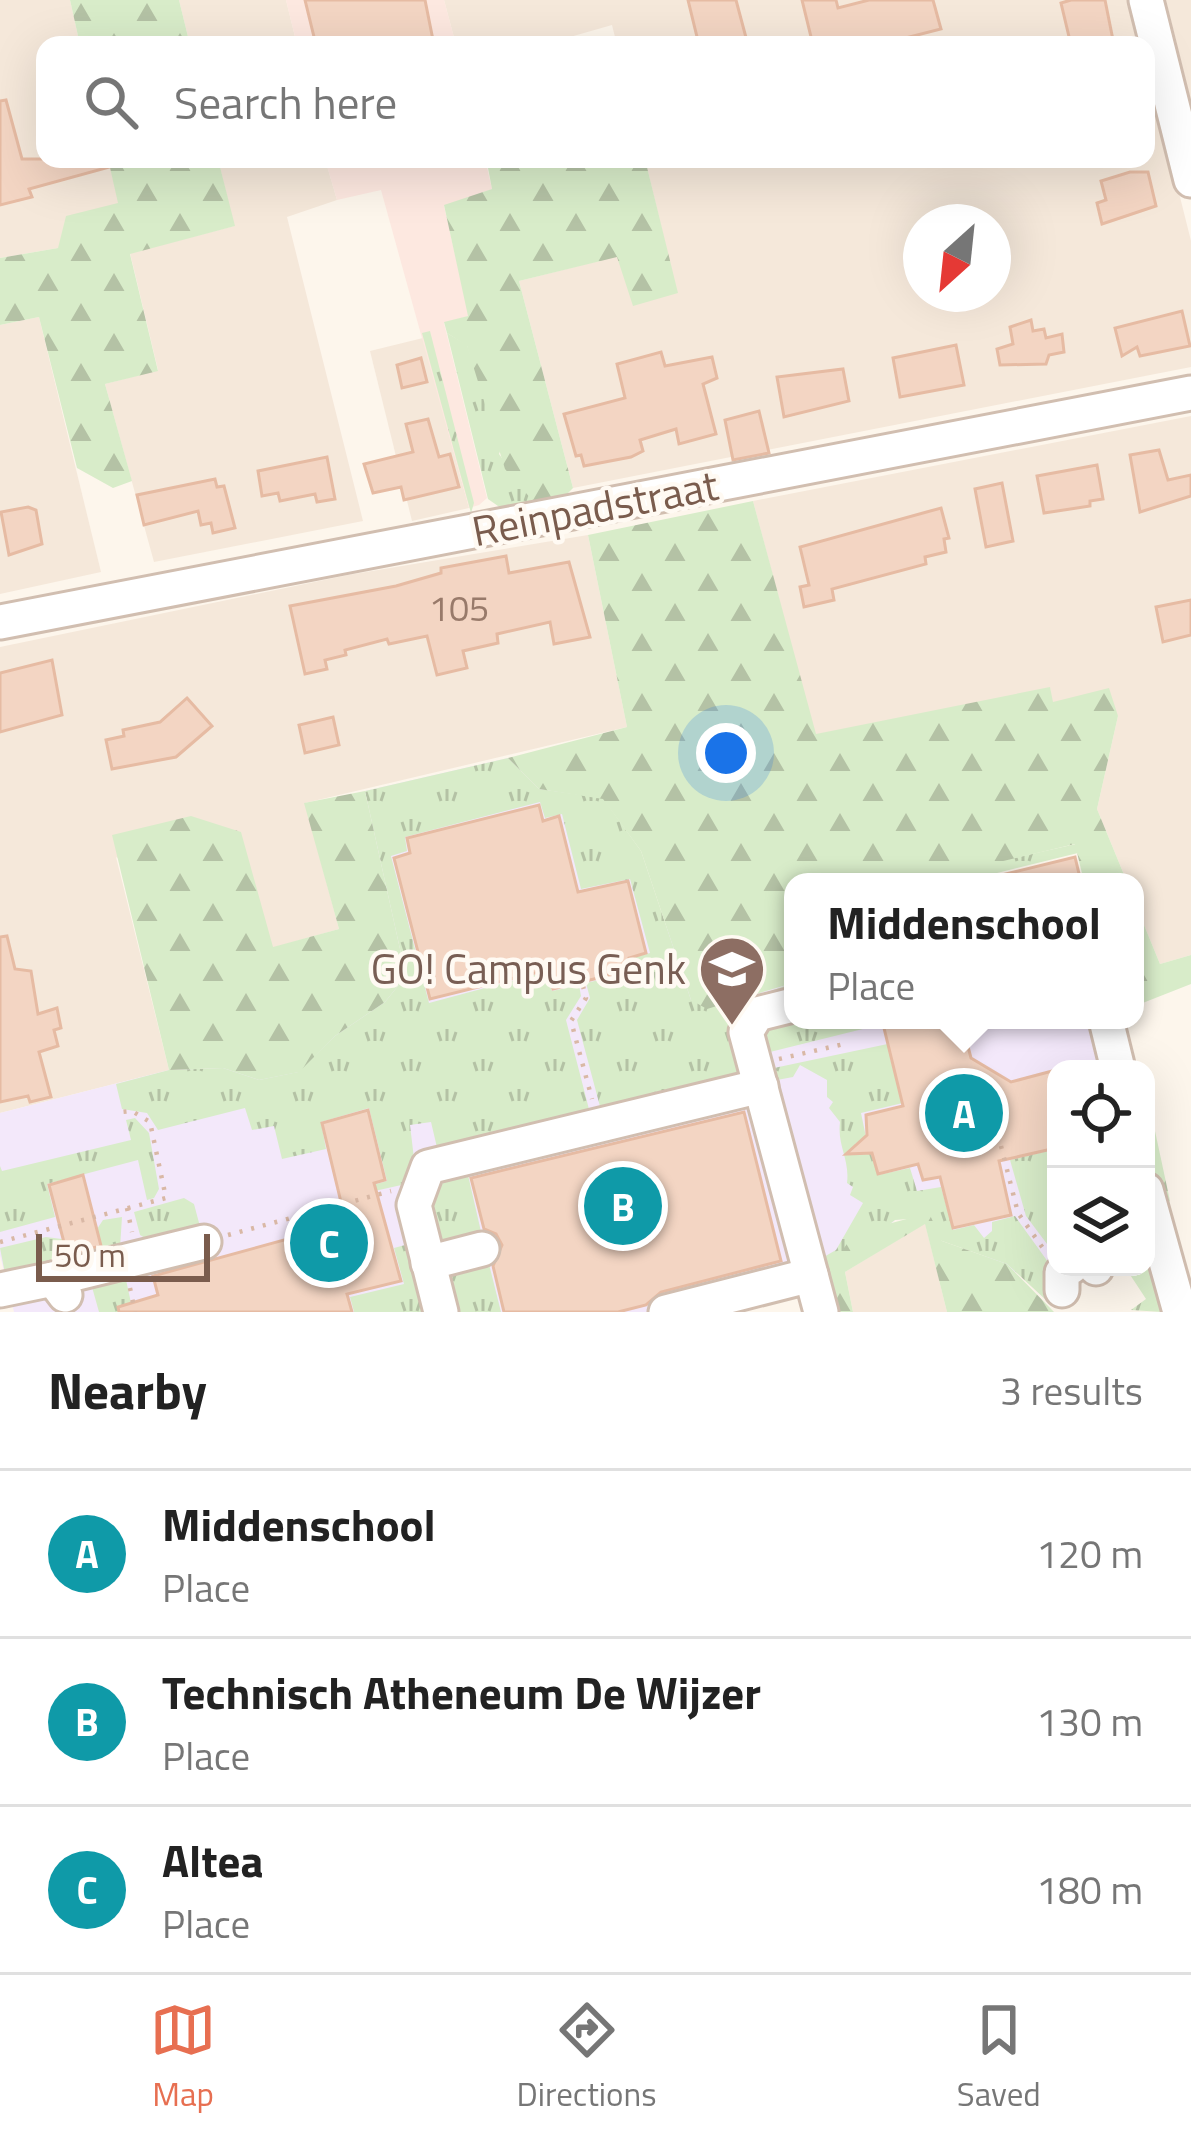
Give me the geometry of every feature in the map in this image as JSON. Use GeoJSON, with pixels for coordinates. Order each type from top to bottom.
{"type":"FeatureCollection","features":[{"type":"Feature","properties":{"kind":"street"},"geometry":{"type":"LineString","coordinates":[[1146,0],[1191,180]]}},
{"type":"Feature","properties":{"kind":"street","name":"Reinpadstraat"},"geometry":{"type":"LineString","coordinates":[[0,622],[483,517],[1191,393]]}},
{"type":"Feature","properties":{"kind":"street"},"geometry":{"type":"LineString","coordinates":[[784,1008],[757,1014],[746,1031],[821,1312]]}},
{"type":"Feature","properties":{"kind":"street"},"geometry":{"type":"LineString","coordinates":[[1108,1029],[1116,1060]]}},
{"type":"Feature","properties":{"kind":"street"},"geometry":{"type":"LineString","coordinates":[[428,1168],[598,1124],[758,1075]]}},
{"type":"Feature","properties":{"kind":"street"},"geometry":{"type":"LineString","coordinates":[[422,1132],[428,1168],[414,1205],[441,1312]]}},
{"type":"Feature","properties":{"kind":"street"},"geometry":{"type":"LineString","coordinates":[[1155,1231],[1180,1312]]}},
{"type":"Feature","properties":{"kind":"street"},"geometry":{"type":"LineString","coordinates":[[0,1290],[59,1287],[204,1242]]}},
{"type":"Feature","properties":{"kind":"street"},"geometry":{"type":"LineString","coordinates":[[428,1263],[482,1250]]}},
{"type":"Feature","properties":{"kind":"street"},"geometry":{"type":"LineString","coordinates":[[666,1312],[811,1275]]}},
{"type":"Feature","properties":{"kind":"path"},"geometry":{"type":"LineString","coordinates":[[583,986],[586,998],[571,1021],[598,1124]]}},
{"type":"Feature","properties":{"kind":"path"},"geometry":{"type":"LineString","coordinates":[[758,1075],[844,1044]]}},
{"type":"Feature","properties":{"kind":"path"},"geometry":{"type":"LineString","coordinates":[[0,1242],[166,1198],[149,1122],[132,1111],[122,1112]]}},
{"type":"Feature","properties":{"kind":"path"},"geometry":{"type":"LineString","coordinates":[[1001,1146],[1018,1213],[1047,1252]]}},
{"type":"Feature","properties":{"kind":"path"},"geometry":{"type":"LineString","coordinates":[[204,1242],[371,1195]]}},
{"type":"Feature","properties":{"kind":"shaded area"},"geometry":{"type":"Polygon","coordinates":[[[0,0],[70,0],[78,36],[36,36],[36,168],[110,168],[119,203],[58,248],[0,258],[0,0]]]}},
{"type":"Feature","properties":{"kind":"shaded area"},"geometry":{"type":"Polygon","coordinates":[[[179,0],[286,0],[295,36],[188,36],[179,0]]]}},
{"type":"Feature","properties":{"kind":"shaded area"},"geometry":{"type":"Polygon","coordinates":[[[286,0],[444,0],[454,36],[295,36],[286,0]]]}},
{"type":"Feature","properties":{"kind":"shaded area"},"geometry":{"type":"Polygon","coordinates":[[[444,0],[1131,0],[1140,36],[615,36],[612,25],[574,36],[454,36],[444,0]]]}},
{"type":"Feature","properties":{"kind":"shaded area"},"geometry":{"type":"Polygon","coordinates":[[[1166,0],[1191,0],[1191,102],[1166,0]]]}},
{"type":"Feature","properties":{"kind":"shaded area"},"geometry":{"type":"Polygon","coordinates":[[[1155,97],[1191,241],[1191,367],[573,488],[519,281],[618,256],[677,293],[647,168],[1155,168],[1155,97]]]}},
{"type":"Feature","properties":{"kind":"shaded area"},"geometry":{"type":"Polygon","coordinates":[[[220,168],[328,168],[337,200],[287,217],[363,521],[154,562],[105,384],[158,370],[130,253],[234,226],[220,168]]]}},
{"type":"Feature","properties":{"kind":"shaded area"},"geometry":{"type":"Polygon","coordinates":[[[328,168],[487,168],[492,189],[444,206],[469,316],[444,323],[487,498],[479,505],[469,508],[381,190],[337,200],[328,168]]]}},
{"type":"Feature","properties":{"kind":"shaded area"},"geometry":{"type":"Polygon","coordinates":[[[39,317],[101,572],[0,594],[0,325],[39,317]]]}},
{"type":"Feature","properties":{"kind":"shaded area"},"geometry":{"type":"Polygon","coordinates":[[[423,338],[469,508],[412,521],[370,351],[423,338]]]}},
{"type":"Feature","properties":{"kind":"shaded area"},"geometry":{"type":"Polygon","coordinates":[[[1191,416],[1191,955],[1160,964],[1144,925],[1144,873],[1123,873],[1097,809],[1118,716],[1052,703],[1050,688],[815,735],[753,501],[1191,416]]]}},
{"type":"Feature","properties":{"kind":"shaded area"},"geometry":{"type":"Polygon","coordinates":[[[588,535],[627,727],[305,803],[339,929],[272,948],[116,857],[169,1070],[0,1113],[0,647],[348,575],[588,535]]]}},
{"type":"Feature","properties":{"kind":"shaded area","name":"GO! Campus Genk"},"geometry":{"type":"Polygon","coordinates":[[[508,758],[539,789],[603,798],[706,1008],[784,986],[784,1029],[1118,1029],[1125,1060],[1047,1060],[1047,1276],[1053,1276],[1046,1300],[1021,1275],[979,1253],[929,1214],[895,1220],[809,1305],[785,1292],[710,1312],[14,1312],[0,1255],[0,1113],[169,1070],[223,1068],[406,976],[365,791],[508,758]]]}},
{"type":"Feature","properties":{"kind":"shaded area"},"geometry":{"type":"Polygon","coordinates":[[[925,1223],[947,1312],[853,1312],[845,1272],[925,1223]]]}},
{"type":"Feature","properties":{"kind":"green space"},"geometry":{"type":"Polygon","coordinates":[[[70,0],[179,0],[188,36],[78,36],[70,0]]]}},
{"type":"Feature","properties":{"kind":"green space"},"geometry":{"type":"Polygon","coordinates":[[[110,168],[220,168],[235,226],[130,254],[158,371],[105,384],[132,481],[113,488],[77,468],[39,317],[0,325],[0,258],[58,248],[66,216],[118,203],[110,168]]]}},
{"type":"Feature","properties":{"kind":"green space"},"geometry":{"type":"Polygon","coordinates":[[[488,168],[647,168],[678,293],[633,306],[617,257],[519,281],[573,488],[564,497],[533,501],[505,469],[467,346],[447,333],[444,322],[468,316],[444,205],[492,189],[488,168]]]}},
{"type":"Feature","properties":{"kind":"green space"},"geometry":{"type":"Polygon","coordinates":[[[430,331],[474,503],[471,513],[422,333],[430,331]]]}},
{"type":"Feature","properties":{"kind":"green space"},"geometry":{"type":"Polygon","coordinates":[[[447,333],[467,345],[502,446],[499,454],[533,501],[566,497],[508,513],[488,499],[447,333]]]}},
{"type":"Feature","properties":{"kind":"green space"},"geometry":{"type":"Polygon","coordinates":[[[753,501],[816,734],[1050,687],[1053,702],[1109,688],[1118,716],[1097,809],[1123,873],[1082,873],[1075,844],[953,873],[784,873],[784,986],[707,1009],[691,1000],[641,851],[603,799],[539,789],[508,758],[627,727],[588,535],[753,501]]]}},
{"type":"Feature","properties":{"kind":"green space"},"geometry":{"type":"Polygon","coordinates":[[[508,758],[539,789],[603,798],[641,851],[691,1000],[734,1004],[784,986],[784,999],[739,1010],[741,1074],[602,1114],[577,1020],[590,998],[586,983],[633,972],[632,958],[650,953],[630,879],[581,889],[562,814],[545,818],[540,802],[405,837],[407,851],[391,856],[429,1003],[545,972],[552,991],[579,985],[581,996],[566,1020],[591,1117],[439,1156],[431,1122],[410,1125],[415,1167],[406,1184],[370,1192],[369,1186],[387,1181],[369,1108],[321,1122],[326,1149],[282,1159],[274,1126],[252,1130],[245,1108],[158,1130],[147,1113],[122,1109],[116,1084],[169,1070],[223,1068],[259,1080],[298,1072],[335,1036],[385,1002],[406,976],[365,791],[508,758]]]}},
{"type":"Feature","properties":{"kind":"green space"},"geometry":{"type":"Polygon","coordinates":[[[365,791],[406,976],[385,1002],[335,1036],[299,1072],[259,1080],[223,1068],[169,1070],[112,835],[191,816],[241,832],[273,947],[339,929],[304,803],[365,791]]]}},
{"type":"Feature","properties":{"kind":"green space"},"geometry":{"type":"Polygon","coordinates":[[[1076,844],[1078,853],[997,873],[946,873],[1076,844]]]}},
{"type":"Feature","properties":{"kind":"green space"},"geometry":{"type":"Polygon","coordinates":[[[1144,925],[1160,964],[1191,955],[1191,984],[1144,1002],[1144,925]]]}},
{"type":"Feature","properties":{"kind":"green space"},"geometry":{"type":"Polygon","coordinates":[[[784,1022],[784,1029],[863,1029],[770,1052],[763,1026],[784,1022]]]}},
{"type":"Feature","properties":{"kind":"green space"},"geometry":{"type":"Polygon","coordinates":[[[897,1042],[900,1055],[890,1058],[899,1091],[929,1086],[932,1096],[861,1113],[866,1137],[855,1144],[856,1151],[871,1154],[878,1175],[910,1168],[917,1191],[941,1187],[953,1230],[974,1225],[984,1238],[992,1231],[992,1222],[1015,1216],[1047,1260],[1047,1276],[1056,1276],[1058,1292],[1046,1300],[1007,1264],[942,1241],[921,1218],[895,1220],[825,1275],[822,1258],[836,1250],[863,1203],[850,1195],[853,1187],[847,1183],[840,1122],[829,1108],[833,1102],[827,1097],[827,1080],[800,1065],[793,1077],[777,1080],[774,1068],[897,1042]]]}},
{"type":"Feature","properties":{"kind":"green space"},"geometry":{"type":"Polygon","coordinates":[[[135,1118],[149,1133],[159,1189],[154,1198],[147,1200],[138,1160],[47,1184],[55,1217],[0,1232],[0,1166],[2,1171],[131,1140],[126,1120],[135,1118]]]}},
{"type":"Feature","properties":{"kind":"green space"},"geometry":{"type":"Polygon","coordinates":[[[1155,1131],[1170,1201],[1158,1208],[1155,1194],[1155,1131]]]}},
{"type":"Feature","properties":{"kind":"green space"},"geometry":{"type":"Polygon","coordinates":[[[1047,1151],[1047,1244],[1026,1216],[1010,1160],[1047,1151]]]}},
{"type":"Feature","properties":{"kind":"green space"},"geometry":{"type":"Polygon","coordinates":[[[557,1152],[468,1175],[482,1236],[451,1246],[429,1234],[429,1180],[557,1152]]]}},
{"type":"Feature","properties":{"kind":"green space"},"geometry":{"type":"Polygon","coordinates":[[[184,1198],[194,1204],[202,1234],[155,1244],[140,1235],[134,1212],[184,1198]]]}},
{"type":"Feature","properties":{"kind":"green space"},"geometry":{"type":"Polygon","coordinates":[[[929,1213],[942,1241],[1007,1264],[1054,1312],[947,1312],[925,1224],[845,1272],[853,1312],[835,1312],[825,1275],[849,1241],[873,1228],[929,1213]]]}},
{"type":"Feature","properties":{"kind":"green space"},"geometry":{"type":"Polygon","coordinates":[[[122,1217],[120,1248],[6,1279],[0,1248],[46,1237],[62,1239],[69,1259],[102,1250],[97,1229],[103,1220],[122,1217]]]}},
{"type":"Feature","properties":{"kind":"green space"},"geometry":{"type":"Polygon","coordinates":[[[416,1242],[433,1312],[354,1312],[350,1297],[404,1284],[394,1248],[416,1242]]]}},
{"type":"Feature","properties":{"kind":"green space"},"geometry":{"type":"Polygon","coordinates":[[[488,1260],[501,1312],[447,1312],[441,1287],[452,1266],[488,1260]]]}},
{"type":"Feature","properties":{"kind":"green space"},"geometry":{"type":"Polygon","coordinates":[[[1155,1262],[1169,1307],[1162,1312],[1131,1310],[1146,1299],[1131,1276],[1155,1276],[1155,1262]]]}},
{"type":"Feature","properties":{"kind":"green space"},"geometry":{"type":"Polygon","coordinates":[[[123,1266],[133,1312],[99,1312],[92,1287],[72,1292],[123,1266]]]}},
{"type":"Feature","properties":{"kind":"building"},"geometry":{"type":"Polygon","coordinates":[[[305,0],[425,0],[432,36],[314,36],[305,0]]]}},
{"type":"Feature","properties":{"kind":"building"},"geometry":{"type":"Polygon","coordinates":[[[688,0],[736,0],[746,36],[697,36],[688,0]]]}},
{"type":"Feature","properties":{"kind":"building"},"geometry":{"type":"Polygon","coordinates":[[[802,0],[836,0],[838,8],[869,0],[933,0],[941,29],[913,36],[811,36],[802,0]]]}},
{"type":"Feature","properties":{"kind":"building"},"geometry":{"type":"Polygon","coordinates":[[[1105,0],[1112,36],[1069,36],[1061,3],[1105,0]]]}},
{"type":"Feature","properties":{"kind":"building"},"geometry":{"type":"Polygon","coordinates":[[[6,100],[22,159],[36,159],[36,168],[106,168],[29,189],[32,197],[0,205],[0,101],[6,100]]]}},
{"type":"Feature","properties":{"kind":"building"},"geometry":{"type":"Polygon","coordinates":[[[1148,172],[1156,206],[1102,224],[1097,203],[1106,200],[1101,181],[1148,172]]]}},
{"type":"Feature","properties":{"kind":"building"},"geometry":{"type":"Polygon","coordinates":[[[1182,311],[1190,346],[1140,356],[1137,347],[1122,356],[1115,328],[1182,311]]]}},
{"type":"Feature","properties":{"kind":"building"},"geometry":{"type":"Polygon","coordinates":[[[1031,320],[1033,331],[1044,329],[1046,338],[1062,334],[1064,352],[1049,355],[1046,364],[1000,365],[997,349],[1013,344],[1010,327],[1031,320]]]}},
{"type":"Feature","properties":{"kind":"building"},"geometry":{"type":"Polygon","coordinates":[[[956,345],[964,385],[900,397],[893,358],[956,345]]]}},
{"type":"Feature","properties":{"kind":"building"},"geometry":{"type":"Polygon","coordinates":[[[661,352],[665,366],[712,357],[717,378],[703,384],[716,434],[679,444],[676,429],[640,440],[643,451],[631,457],[584,466],[581,455],[576,456],[564,414],[625,398],[617,364],[661,352]]]}},
{"type":"Feature","properties":{"kind":"building"},"geometry":{"type":"Polygon","coordinates":[[[421,358],[427,382],[402,388],[397,365],[421,358]]]}},
{"type":"Feature","properties":{"kind":"building"},"geometry":{"type":"Polygon","coordinates":[[[843,369],[849,401],[784,417],[777,377],[843,369]]]}},
{"type":"Feature","properties":{"kind":"building"},"geometry":{"type":"Polygon","coordinates":[[[759,411],[769,453],[733,460],[725,420],[759,411]]]}},
{"type":"Feature","properties":{"kind":"building"},"geometry":{"type":"Polygon","coordinates":[[[428,419],[439,457],[450,454],[459,487],[404,500],[401,487],[373,493],[364,464],[413,452],[406,424],[428,419]]]}},
{"type":"Feature","properties":{"kind":"building"},"geometry":{"type":"Polygon","coordinates":[[[1159,450],[1168,480],[1191,475],[1191,496],[1140,512],[1130,455],[1159,450]]]}},
{"type":"Feature","properties":{"kind":"building"},"geometry":{"type":"Polygon","coordinates":[[[327,457],[335,499],[317,502],[315,494],[280,501],[278,493],[262,496],[258,471],[327,457]]]}},
{"type":"Feature","properties":{"kind":"building"},"geometry":{"type":"Polygon","coordinates":[[[1097,465],[1103,499],[1090,501],[1090,506],[1044,513],[1037,476],[1097,465]]]}},
{"type":"Feature","properties":{"kind":"building"},"geometry":{"type":"Polygon","coordinates":[[[215,479],[217,487],[224,486],[235,528],[213,533],[211,523],[201,525],[198,511],[144,525],[137,495],[215,479]]]}},
{"type":"Feature","properties":{"kind":"building"},"geometry":{"type":"Polygon","coordinates":[[[1002,483],[1013,541],[986,547],[975,489],[1002,483]]]}},
{"type":"Feature","properties":{"kind":"building"},"geometry":{"type":"Polygon","coordinates":[[[941,508],[949,538],[944,539],[946,552],[925,557],[926,564],[832,589],[834,600],[804,607],[800,587],[809,585],[800,547],[941,508]]]}},
{"type":"Feature","properties":{"kind":"building"},"geometry":{"type":"Polygon","coordinates":[[[36,510],[42,544],[9,555],[1,512],[36,510]]]}},
{"type":"Feature","properties":{"kind":"building"},"geometry":{"type":"Polygon","coordinates":[[[506,556],[509,573],[569,562],[590,637],[554,644],[550,622],[497,634],[498,643],[463,651],[467,668],[437,675],[427,636],[389,644],[387,639],[345,650],[346,655],[325,660],[327,669],[305,674],[290,606],[396,586],[441,573],[441,568],[506,556]]]}},
{"type":"Feature","properties":{"kind":"building"},"geometry":{"type":"Polygon","coordinates":[[[1191,600],[1191,635],[1163,642],[1156,607],[1191,600]]]}},
{"type":"Feature","properties":{"kind":"building"},"geometry":{"type":"Polygon","coordinates":[[[52,660],[62,715],[0,732],[0,673],[52,660]]]}},
{"type":"Feature","properties":{"kind":"building"},"geometry":{"type":"Polygon","coordinates":[[[187,698],[212,726],[176,757],[112,769],[106,740],[124,736],[123,730],[160,722],[187,698]]]}},
{"type":"Feature","properties":{"kind":"building"},"geometry":{"type":"Polygon","coordinates":[[[333,717],[339,745],[305,753],[299,725],[333,717]]]}},
{"type":"Feature","properties":{"kind":"building"},"geometry":{"type":"Polygon","coordinates":[[[539,805],[543,821],[559,816],[578,892],[628,881],[646,953],[629,958],[631,970],[553,989],[547,970],[430,999],[394,858],[410,853],[407,838],[539,805]]]}},
{"type":"Feature","properties":{"kind":"building"},"geometry":{"type":"Polygon","coordinates":[[[1075,857],[1079,873],[1010,873],[1075,857]]]}},
{"type":"Feature","properties":{"kind":"building"},"geometry":{"type":"Polygon","coordinates":[[[7,936],[15,969],[31,971],[38,1014],[57,1008],[61,1028],[54,1030],[58,1046],[39,1052],[51,1097],[30,1102],[28,1096],[0,1102],[0,937],[7,936]]]}},
{"type":"Feature","properties":{"kind":"building"},"geometry":{"type":"Polygon","coordinates":[[[884,1029],[963,1029],[971,1058],[1011,1082],[1047,1072],[1047,1150],[999,1161],[1011,1215],[953,1228],[940,1177],[923,1180],[918,1164],[878,1174],[872,1153],[846,1154],[867,1135],[866,1115],[903,1106],[884,1029]]]}},
{"type":"Feature","properties":{"kind":"building"},"geometry":{"type":"Polygon","coordinates":[[[368,1110],[385,1180],[374,1183],[401,1281],[347,1294],[352,1312],[119,1312],[118,1307],[158,1295],[153,1276],[346,1223],[322,1123],[368,1110]]]}},
{"type":"Feature","properties":{"kind":"building"},"geometry":{"type":"Polygon","coordinates":[[[744,1112],[781,1261],[661,1292],[646,1305],[618,1312],[504,1312],[493,1266],[502,1245],[496,1234],[484,1229],[471,1178],[744,1112]]]}},
{"type":"Feature","properties":{"kind":"building"},"geometry":{"type":"Polygon","coordinates":[[[83,1175],[101,1246],[67,1254],[49,1185],[83,1175]]]}},
{"type":"Feature","properties":{"kind":"place","name":"GO! Campus Genk"},"geometry":{"type":"Point","coordinates":[732,1028]}},
{"type":"Feature","properties":{"kind":"place","name":"Middenschool"},"geometry":{"type":"Point","coordinates":[964,1113]}},
{"type":"Feature","properties":{"kind":"place","name":"Technisch Atheneum De Wijzer"},"geometry":{"type":"Point","coordinates":[623,1206]}},
{"type":"Feature","properties":{"kind":"place","name":"Altea"},"geometry":{"type":"Point","coordinates":[329,1243]}}]}
